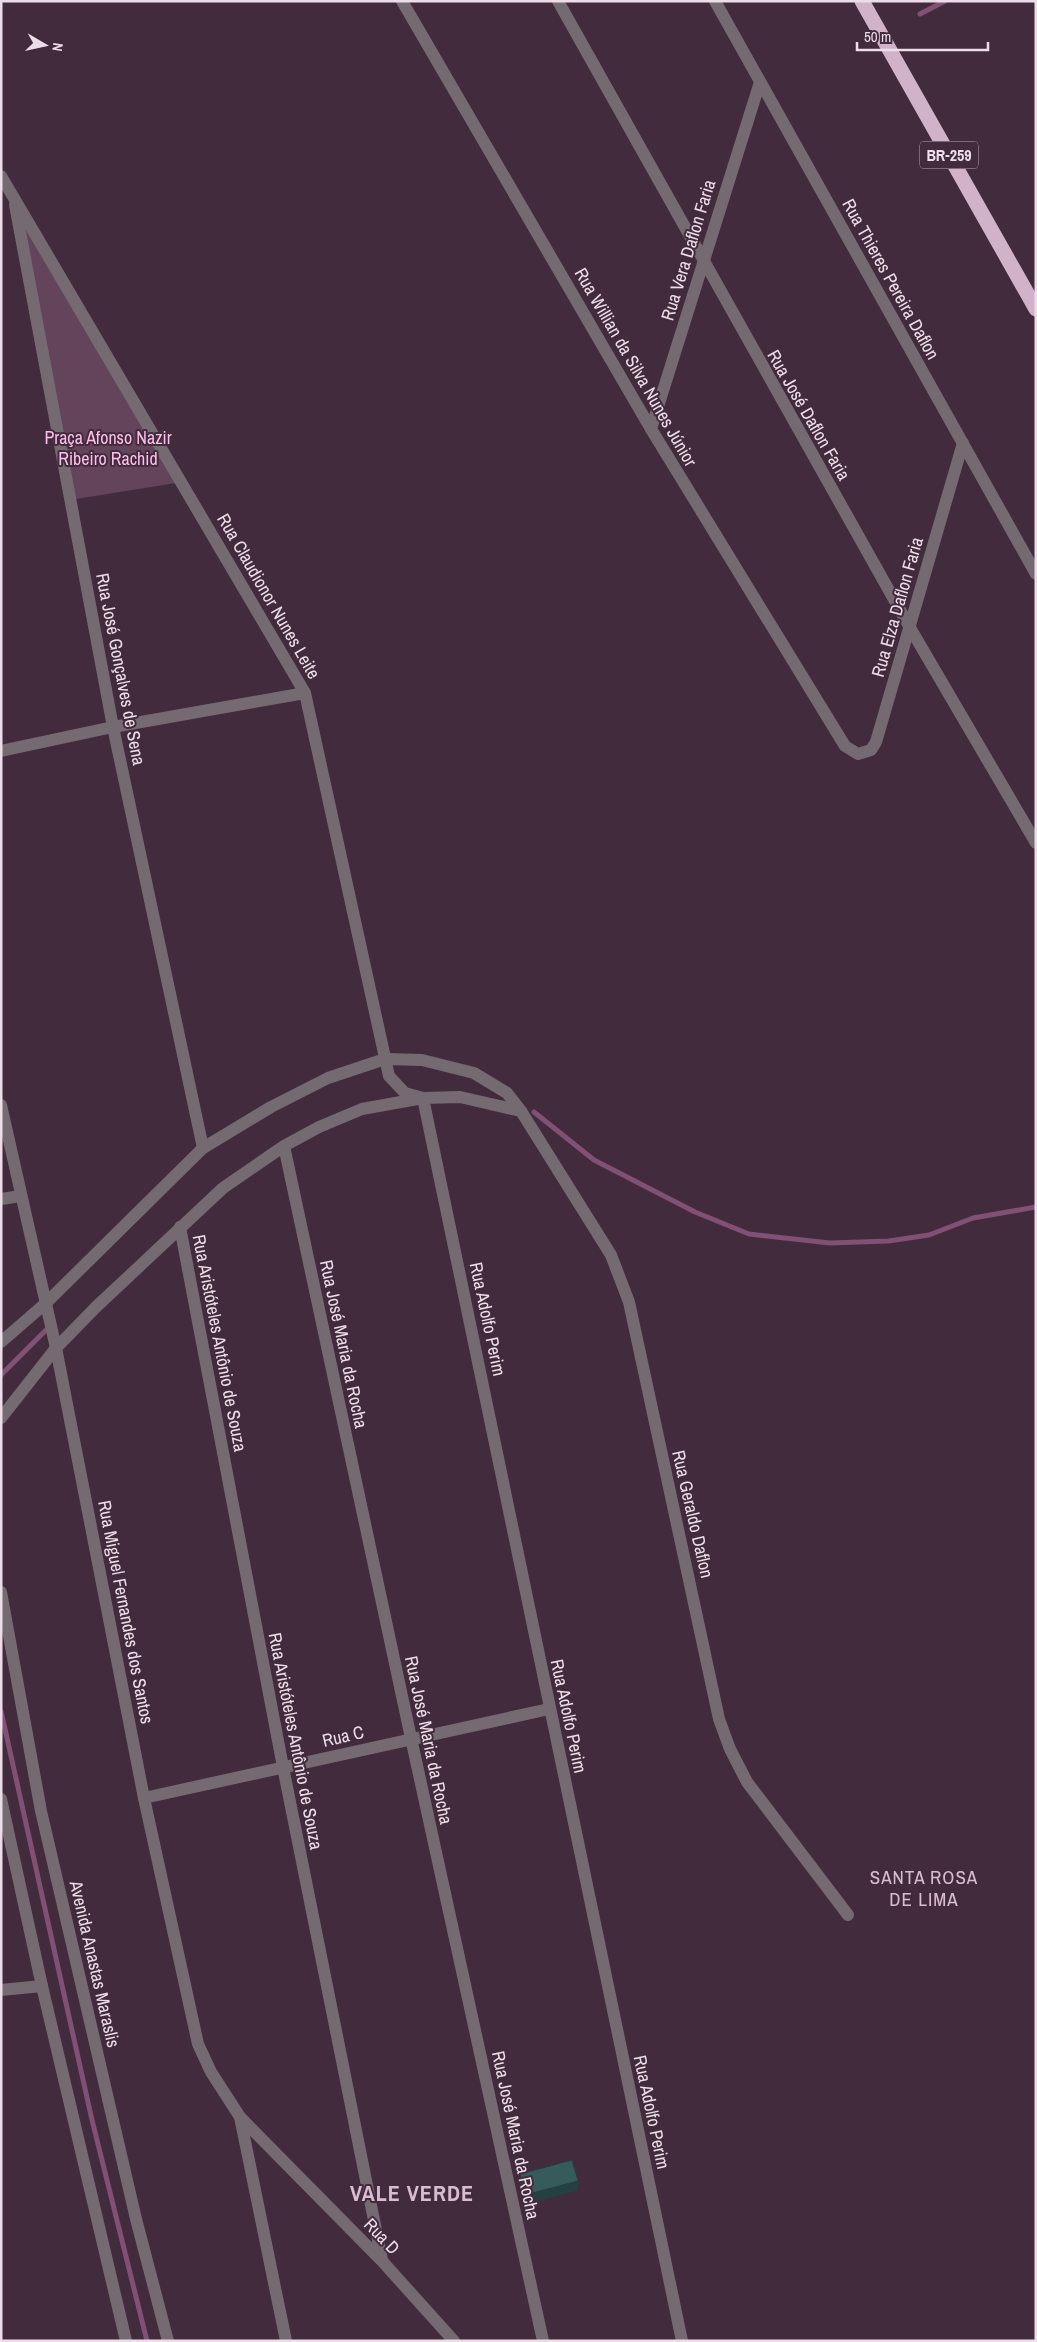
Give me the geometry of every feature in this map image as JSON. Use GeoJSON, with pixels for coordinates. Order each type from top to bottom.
{"type":"FeatureCollection","features":[{"type":"Feature","properties":{"kind":"highway","name":"BR-259"},"geometry":{"type":"LineString","coordinates":[[862,1],[1036,309]]}},
{"type":"Feature","properties":{"kind":"street","name":"Rua Willian da Silva Nunes Júnior"},"geometry":{"type":"LineString","coordinates":[[402,1],[651,429],[845,746]]}},
{"type":"Feature","properties":{"kind":"street","name":"Rua José Daflon Faria"},"geometry":{"type":"LineString","coordinates":[[558,1],[702,262],[909,626],[1036,843]]}},
{"type":"Feature","properties":{"kind":"street","name":"Rua Thieres Pereira Daflon"},"geometry":{"type":"LineString","coordinates":[[715,1],[1036,574]]}},
{"type":"Feature","properties":{"kind":"street","name":"Rua Vera Daflon Faria"},"geometry":{"type":"LineString","coordinates":[[651,429],[760,82]]}},
{"type":"Feature","properties":{"kind":"street","name":"Rua Claudionor Nunes Leite"},"geometry":{"type":"LineString","coordinates":[[1,176],[7,196],[305,693],[389,1076],[405,1093],[422,1098]]}},
{"type":"Feature","properties":{"kind":"street","name":"Rua José Gonçalves de Sena"},"geometry":{"type":"LineString","coordinates":[[7,196],[113,727],[203,1148]]}},
{"type":"Feature","properties":{"kind":"street","name":"Rua Elza Daflon Faria"},"geometry":{"type":"LineString","coordinates":[[845,746],[851,752],[864,754],[871,750],[876,742],[963,443]]}},
{"type":"Feature","properties":{"kind":"street"},"geometry":{"type":"LineString","coordinates":[[1,750],[113,727],[305,693]]}},
{"type":"Feature","properties":{"kind":"street","name":"Rua Geraldo Daflon"},"geometry":{"type":"LineString","coordinates":[[46,1304],[203,1148],[271,1107],[328,1078],[385,1059],[422,1060],[474,1073],[494,1083],[507,1094],[521,1111],[610,1255],[629,1302],[719,1719],[730,1749],[746,1782],[848,1915]]}},
{"type":"Feature","properties":{"kind":"street"},"geometry":{"type":"LineString","coordinates":[[1,1418],[56,1348],[180,1227],[223,1188],[284,1146],[319,1127],[362,1109],[422,1098],[460,1097],[521,1111]]}},
{"type":"Feature","properties":{"kind":"street","name":"Rua Adolfo Perim"},"geometry":{"type":"LineString","coordinates":[[422,1098],[682,2341]]}},
{"type":"Feature","properties":{"kind":"street","name":"Rua Miguel Fernandes dos Santos"},"geometry":{"type":"LineString","coordinates":[[1,1105],[56,1348],[144,1798],[198,2044],[211,2072],[240,2117]]}},
{"type":"Feature","properties":{"kind":"street","name":"Rua José Maria da Rocha"},"geometry":{"type":"LineString","coordinates":[[284,1146],[543,2341]]}},
{"type":"Feature","properties":{"kind":"street"},"geometry":{"type":"LineString","coordinates":[[1,1199],[21,1196]]}},
{"type":"Feature","properties":{"kind":"street","name":"Rua Aristóteles Antônio de Souza"},"geometry":{"type":"LineString","coordinates":[[180,1227],[283,1767],[382,2261]]}},
{"type":"Feature","properties":{"kind":"street"},"geometry":{"type":"LineString","coordinates":[[1,1342],[46,1304]]}},
{"type":"Feature","properties":{"kind":"street","name":"Avenida Anastas Maraslis"},"geometry":{"type":"LineString","coordinates":[[1,1592],[41,1811],[136,2219],[168,2341]]}},
{"type":"Feature","properties":{"kind":"street","name":"Rua C"},"geometry":{"type":"LineString","coordinates":[[144,1798],[549,1709]]}},
{"type":"Feature","properties":{"kind":"street"},"geometry":{"type":"LineString","coordinates":[[1,1799],[7,1846],[126,2341]]}},
{"type":"Feature","properties":{"kind":"street"},"geometry":{"type":"LineString","coordinates":[[1,1990],[42,1986]]}},
{"type":"Feature","properties":{"kind":"street"},"geometry":{"type":"LineString","coordinates":[[240,2117],[286,2341]]}},
{"type":"Feature","properties":{"kind":"street","name":"Rua D"},"geometry":{"type":"LineString","coordinates":[[240,2117],[382,2261],[454,2341]]}},
{"type":"Feature","properties":{"kind":"street"},"geometry":{"type":"LineString","coordinates":[[441,2328],[444,2341]]}},
{"type":"Feature","properties":{"kind":"green space","name":"Praça Afonso Nazir Ribeiro Rachid"},"geometry":{"type":"Polygon","coordinates":[[[13,195],[182,482],[70,500],[13,195]]]}},
{"type":"Feature","properties":{"kind":"building"},"geometry":{"type":"Polygon","coordinates":[[[572,2160],[578,2181],[525,2195],[520,2174],[572,2160]]]}},
{"type":"Feature","properties":{"kind":"waterway"},"geometry":{"type":"LineString","coordinates":[[920,14],[945,1]]}},
{"type":"Feature","properties":{"kind":"waterway"},"geometry":{"type":"LineString","coordinates":[[534,1112],[594,1160],[695,1212],[749,1234],[830,1243],[889,1241],[929,1235],[973,1218],[1036,1207]]}},
{"type":"Feature","properties":{"kind":"waterway"},"geometry":{"type":"LineString","coordinates":[[1,1375],[50,1326]]}},
{"type":"Feature","properties":{"kind":"waterway"},"geometry":{"type":"LineString","coordinates":[[1,1711],[92,2120],[147,2341]]}},
{"type":"Feature","properties":{"kind":"district","name":"SANTA ROSA DE LIMA"},"geometry":{"type":"Point","coordinates":[924,1888]}},
{"type":"Feature","properties":{"kind":"district","name":"VALE VERDE"},"geometry":{"type":"Point","coordinates":[412,2193]}}]}
